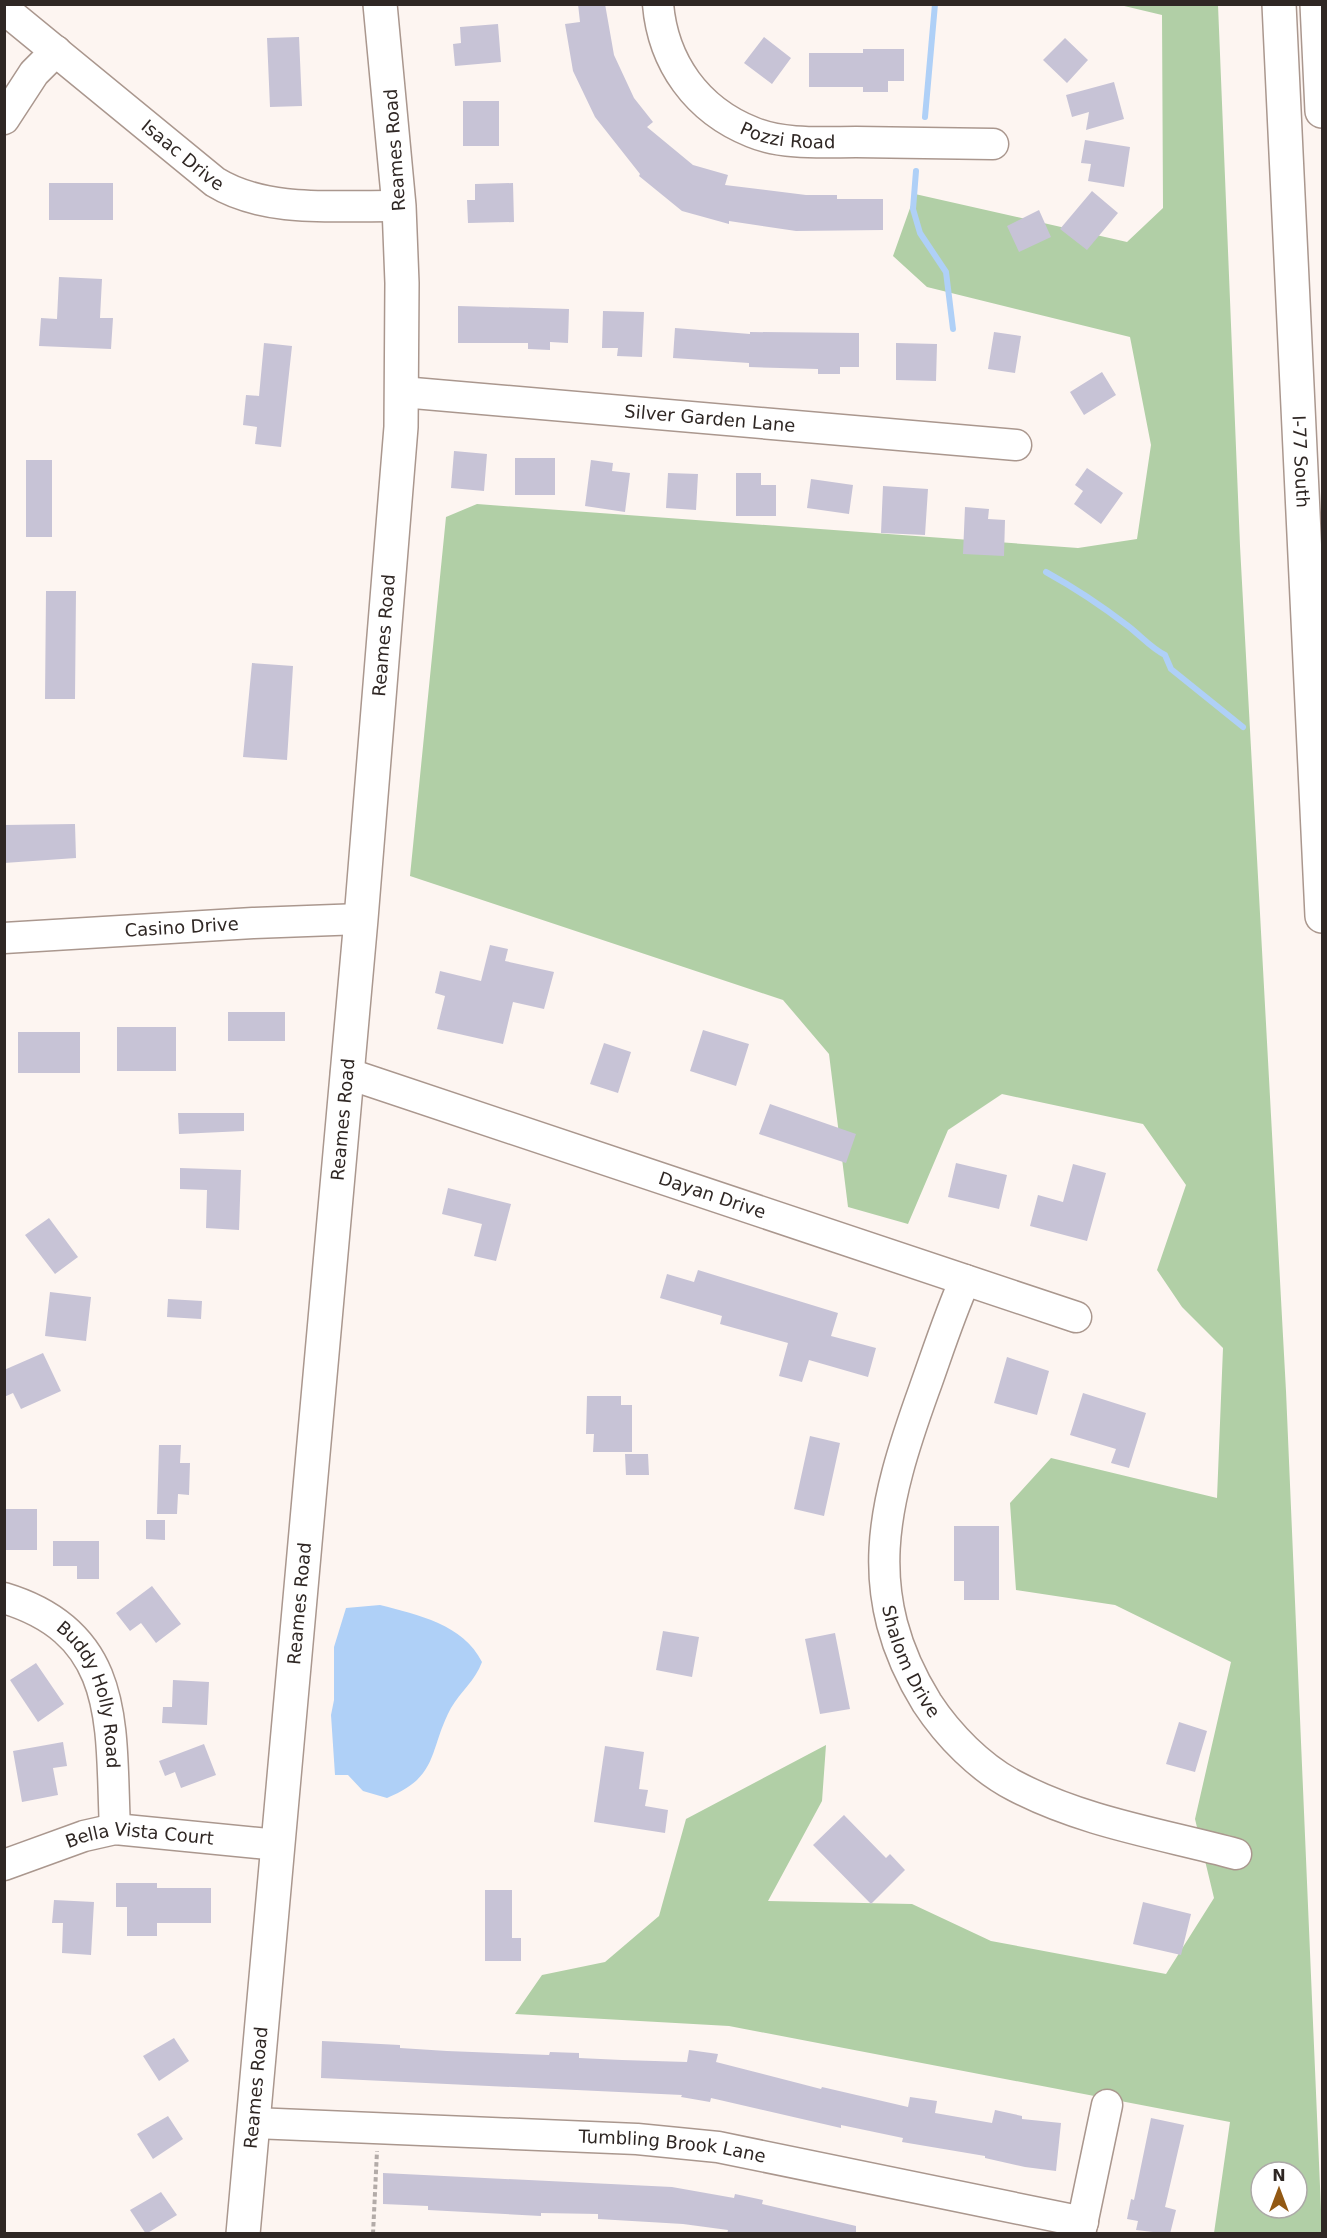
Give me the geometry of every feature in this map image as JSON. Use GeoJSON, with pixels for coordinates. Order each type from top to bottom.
{"type":"FeatureCollection","features":[{"type":"Feature","properties":{"kind":"main road","name":"Reames Road"},"geometry":{"type":"LineString","coordinates":[[243,2234],[346,1073],[362,919],[390,583],[402,392],[399,206],[380,4]]}},
{"type":"Feature","properties":{"kind":"main road","name":"I-77 South"},"geometry":{"type":"LineString","coordinates":[[1279,4],[1323,916]]}},
{"type":"Feature","properties":{"kind":"main road"},"geometry":{"type":"LineString","coordinates":[[1317,4],[1323,111]]}},
{"type":"Feature","properties":{"kind":"street","name":"Pozzi Road"},"geometry":{"type":"LineString","coordinates":[[658,4],[664,43],[672,63],[687,84],[732,123],[754,133],[825,142],[993,144]]}},
{"type":"Feature","properties":{"kind":"street","name":"Isaac Drive"},"geometry":{"type":"LineString","coordinates":[[4,9],[214,182],[228,190],[261,200],[295,204],[399,206]]}},
{"type":"Feature","properties":{"kind":"street"},"geometry":{"type":"LineString","coordinates":[[4,119],[34,73],[56,51]]}},
{"type":"Feature","properties":{"kind":"street","name":"Silver Garden Lane"},"geometry":{"type":"LineString","coordinates":[[402,392],[1016,445]]}},
{"type":"Feature","properties":{"kind":"street","name":"Casino Drive"},"geometry":{"type":"LineString","coordinates":[[4,938],[362,919]]}},
{"type":"Feature","properties":{"kind":"street","name":"Dayan Drive"},"geometry":{"type":"LineString","coordinates":[[346,1073],[1076,1317]]}},
{"type":"Feature","properties":{"kind":"street","name":"Shalom Drive"},"geometry":{"type":"LineString","coordinates":[[965,1280],[912,1424],[890,1496],[884,1537],[884,1575],[888,1607],[898,1643],[914,1681],[934,1713],[958,1742],[986,1767],[1012,1785],[1057,1807],[1236,1854]]}},
{"type":"Feature","properties":{"kind":"street","name":"Buddy Holly Road"},"geometry":{"type":"LineString","coordinates":[[4,1598],[41,1613],[63,1627],[96,1671],[105,1693],[109,1716],[115,1829]]}},
{"type":"Feature","properties":{"kind":"street","name":"Bella Vista Court"},"geometry":{"type":"LineString","coordinates":[[4,1864],[84,1836],[115,1829],[278,1845]]}},
{"type":"Feature","properties":{"kind":"street"},"geometry":{"type":"LineString","coordinates":[[1082,2228],[1107,2105]]}},
{"type":"Feature","properties":{"kind":"street","name":"Tumbling Brook Lane"},"geometry":{"type":"LineString","coordinates":[[253,2122],[637,2139],[718,2147],[1082,2228]]}},
{"type":"Feature","properties":{"kind":"path"},"geometry":{"type":"LineString","coordinates":[[373,2234],[378,2148]]}},
{"type":"Feature","properties":{"kind":"green space"},"geometry":{"type":"Polygon","coordinates":[[[1120,5],[1218,5],[1240,546],[1286,1391],[1322,2233],[1214,2233],[1230,2122],[729,2026],[515,2014],[542,1975],[605,1962],[659,1916],[686,1819],[826,1745],[822,1801],[768,1901],[912,1904],[991,1941],[1166,1974],[1214,1898],[1195,1819],[1231,1662],[1115,1605],[1016,1590],[1010,1503],[1051,1458],[1217,1498],[1223,1348],[1182,1307],[1157,1270],[1186,1185],[1143,1124],[1002,1094],[948,1130],[908,1224],[848,1207],[829,1054],[783,1000],[410,876],[446,517],[477,504],[1078,548],[1137,539],[1151,445],[1130,337],[927,287],[893,256],[915,194],[1127,242],[1163,208],[1162,15],[1120,5]]]}},
{"type":"Feature","properties":{"kind":"water"},"geometry":{"type":"Polygon","coordinates":[[[380,1605],[424,1617],[451,1630],[474,1649],[482,1662],[476,1675],[451,1708],[424,1771],[404,1790],[387,1798],[363,1791],[348,1775],[335,1775],[331,1715],[334,1700],[334,1647],[346,1608],[380,1605]]]}},
{"type":"Feature","properties":{"kind":"building"},"geometry":{"type":"Polygon","coordinates":[[[578,4],[605,4],[614,55],[634,98],[653,122],[647,127],[693,165],[728,175],[725,185],[806,195],[837,195],[837,199],[883,199],[883,230],[796,231],[729,221],[729,224],[682,211],[639,176],[640,174],[595,117],[573,71],[565,24],[580,22],[578,4]]]}},
{"type":"Feature","properties":{"kind":"building"},"geometry":{"type":"Polygon","coordinates":[[[498,24],[501,62],[455,66],[453,44],[461,43],[460,27],[498,24]]]}},
{"type":"Feature","properties":{"kind":"building"},"geometry":{"type":"Polygon","coordinates":[[[299,37],[302,106],[270,107],[267,38],[299,37]]]}},
{"type":"Feature","properties":{"kind":"building"},"geometry":{"type":"Polygon","coordinates":[[[764,37],[791,58],[772,84],[744,63],[764,37]]]}},
{"type":"Feature","properties":{"kind":"building"},"geometry":{"type":"Polygon","coordinates":[[[1065,38],[1088,60],[1067,83],[1043,60],[1065,38]]]}},
{"type":"Feature","properties":{"kind":"building"},"geometry":{"type":"Polygon","coordinates":[[[863,49],[904,49],[904,81],[888,81],[888,92],[863,92],[863,87],[809,87],[809,53],[863,53],[863,49]]]}},
{"type":"Feature","properties":{"kind":"building"},"geometry":{"type":"Polygon","coordinates":[[[1114,82],[1124,119],[1086,130],[1089,112],[1072,117],[1066,95],[1114,82]]]}},
{"type":"Feature","properties":{"kind":"building"},"geometry":{"type":"Polygon","coordinates":[[[463,101],[499,101],[499,146],[463,146],[463,101]]]}},
{"type":"Feature","properties":{"kind":"building"},"geometry":{"type":"Polygon","coordinates":[[[1085,140],[1130,147],[1124,187],[1088,181],[1091,164],[1081,163],[1085,140]]]}},
{"type":"Feature","properties":{"kind":"building"},"geometry":{"type":"Polygon","coordinates":[[[49,183],[113,183],[113,220],[49,220],[49,183]]]}},
{"type":"Feature","properties":{"kind":"building"},"geometry":{"type":"Polygon","coordinates":[[[513,183],[514,222],[468,223],[467,200],[475,200],[475,184],[513,183]]]}},
{"type":"Feature","properties":{"kind":"building"},"geometry":{"type":"Polygon","coordinates":[[[1092,191],[1118,213],[1087,250],[1060,229],[1092,191]]]}},
{"type":"Feature","properties":{"kind":"building"},"geometry":{"type":"Polygon","coordinates":[[[1039,210],[1051,237],[1019,252],[1007,226],[1039,210]]]}},
{"type":"Feature","properties":{"kind":"building"},"geometry":{"type":"Polygon","coordinates":[[[59,277],[102,279],[100,318],[113,318],[111,349],[39,346],[41,318],[57,319],[59,277]]]}},
{"type":"Feature","properties":{"kind":"building"},"geometry":{"type":"Polygon","coordinates":[[[458,306],[569,309],[568,343],[550,342],[550,350],[528,349],[528,343],[458,343],[458,306]]]}},
{"type":"Feature","properties":{"kind":"building"},"geometry":{"type":"Polygon","coordinates":[[[603,311],[644,312],[642,357],[617,356],[618,348],[602,348],[603,311]]]}},
{"type":"Feature","properties":{"kind":"building"},"geometry":{"type":"Polygon","coordinates":[[[675,328],[750,334],[750,332],[859,333],[859,367],[840,367],[840,374],[818,374],[818,369],[749,367],[749,363],[673,358],[675,328]]]}},
{"type":"Feature","properties":{"kind":"building"},"geometry":{"type":"Polygon","coordinates":[[[994,332],[1021,336],[1015,373],[988,369],[994,332]]]}},
{"type":"Feature","properties":{"kind":"building"},"geometry":{"type":"Polygon","coordinates":[[[264,343],[292,346],[281,447],[255,444],[257,427],[243,425],[246,395],[259,396],[264,343]]]}},
{"type":"Feature","properties":{"kind":"building"},"geometry":{"type":"Polygon","coordinates":[[[896,343],[937,344],[936,381],[896,380],[896,343]]]}},
{"type":"Feature","properties":{"kind":"building"},"geometry":{"type":"Polygon","coordinates":[[[1102,372],[1116,395],[1084,415],[1070,392],[1102,372]]]}},
{"type":"Feature","properties":{"kind":"building"},"geometry":{"type":"Polygon","coordinates":[[[454,451],[487,454],[484,491],[451,488],[454,451]]]}},
{"type":"Feature","properties":{"kind":"building"},"geometry":{"type":"Polygon","coordinates":[[[515,458],[555,458],[555,495],[515,495],[515,458]]]}},
{"type":"Feature","properties":{"kind":"building"},"geometry":{"type":"Polygon","coordinates":[[[26,460],[52,460],[52,537],[26,537],[26,460]]]}},
{"type":"Feature","properties":{"kind":"building"},"geometry":{"type":"Polygon","coordinates":[[[591,460],[613,463],[612,471],[630,473],[625,512],[585,506],[591,460]]]}},
{"type":"Feature","properties":{"kind":"building"},"geometry":{"type":"Polygon","coordinates":[[[1087,468],[1123,493],[1101,524],[1074,504],[1083,491],[1075,485],[1087,468]]]}},
{"type":"Feature","properties":{"kind":"building"},"geometry":{"type":"Polygon","coordinates":[[[668,473],[698,474],[696,510],[666,508],[668,473]]]}},
{"type":"Feature","properties":{"kind":"building"},"geometry":{"type":"Polygon","coordinates":[[[736,473],[761,473],[761,485],[776,485],[776,516],[736,516],[736,473]]]}},
{"type":"Feature","properties":{"kind":"building"},"geometry":{"type":"Polygon","coordinates":[[[811,479],[853,485],[849,514],[807,508],[811,479]]]}},
{"type":"Feature","properties":{"kind":"building"},"geometry":{"type":"Polygon","coordinates":[[[883,486],[928,489],[925,535],[881,533],[883,486]]]}},
{"type":"Feature","properties":{"kind":"building"},"geometry":{"type":"Polygon","coordinates":[[[965,507],[989,509],[988,519],[1005,520],[1004,556],[963,554],[965,507]]]}},
{"type":"Feature","properties":{"kind":"building"},"geometry":{"type":"Polygon","coordinates":[[[46,591],[76,591],[75,699],[45,699],[46,591]]]}},
{"type":"Feature","properties":{"kind":"building"},"geometry":{"type":"Polygon","coordinates":[[[252,663],[293,666],[287,760],[243,757],[252,663]]]}},
{"type":"Feature","properties":{"kind":"building"},"geometry":{"type":"Polygon","coordinates":[[[75,824],[76,858],[4,863],[4,825],[75,824]]]}},
{"type":"Feature","properties":{"kind":"building"},"geometry":{"type":"Polygon","coordinates":[[[490,945],[508,949],[505,961],[554,972],[544,1009],[513,1002],[503,1044],[437,1029],[445,996],[435,993],[440,971],[481,981],[490,945]]]}},
{"type":"Feature","properties":{"kind":"building"},"geometry":{"type":"Polygon","coordinates":[[[228,1012],[285,1012],[285,1041],[228,1041],[228,1012]]]}},
{"type":"Feature","properties":{"kind":"building"},"geometry":{"type":"Polygon","coordinates":[[[117,1027],[176,1027],[176,1071],[117,1071],[117,1027]]]}},
{"type":"Feature","properties":{"kind":"building"},"geometry":{"type":"Polygon","coordinates":[[[703,1030],[749,1044],[736,1086],[690,1071],[703,1030]]]}},
{"type":"Feature","properties":{"kind":"building"},"geometry":{"type":"Polygon","coordinates":[[[18,1032],[80,1032],[80,1073],[18,1073],[18,1032]]]}},
{"type":"Feature","properties":{"kind":"building"},"geometry":{"type":"Polygon","coordinates":[[[604,1043],[631,1052],[618,1093],[590,1084],[604,1043]]]}},
{"type":"Feature","properties":{"kind":"building"},"geometry":{"type":"Polygon","coordinates":[[[770,1104],[856,1134],[846,1163],[759,1134],[770,1104]]]}},
{"type":"Feature","properties":{"kind":"building"},"geometry":{"type":"Polygon","coordinates":[[[178,1113],[244,1113],[244,1131],[179,1134],[178,1113]]]}},
{"type":"Feature","properties":{"kind":"building"},"geometry":{"type":"Polygon","coordinates":[[[956,1163],[1007,1175],[999,1209],[948,1197],[956,1163]]]}},
{"type":"Feature","properties":{"kind":"building"},"geometry":{"type":"Polygon","coordinates":[[[1073,1164],[1106,1173],[1087,1241],[1030,1226],[1038,1195],[1063,1202],[1073,1164]]]}},
{"type":"Feature","properties":{"kind":"building"},"geometry":{"type":"Polygon","coordinates":[[[180,1168],[241,1170],[239,1230],[206,1228],[207,1190],[180,1189],[180,1168]]]}},
{"type":"Feature","properties":{"kind":"building"},"geometry":{"type":"Polygon","coordinates":[[[448,1188],[511,1204],[496,1261],[474,1256],[482,1224],[442,1214],[448,1188]]]}},
{"type":"Feature","properties":{"kind":"building"},"geometry":{"type":"Polygon","coordinates":[[[49,1218],[78,1257],[55,1274],[25,1235],[49,1218]]]}},
{"type":"Feature","properties":{"kind":"building"},"geometry":{"type":"Polygon","coordinates":[[[698,1270],[838,1313],[831,1336],[876,1348],[868,1377],[809,1360],[802,1382],[779,1376],[788,1343],[720,1324],[722,1316],[660,1298],[667,1274],[694,1282],[698,1270]]]}},
{"type":"Feature","properties":{"kind":"building"},"geometry":{"type":"Polygon","coordinates":[[[50,1292],[91,1297],[86,1341],[45,1336],[50,1292]]]}},
{"type":"Feature","properties":{"kind":"building"},"geometry":{"type":"Polygon","coordinates":[[[168,1299],[202,1301],[201,1319],[167,1317],[168,1299]]]}},
{"type":"Feature","properties":{"kind":"building"},"geometry":{"type":"Polygon","coordinates":[[[43,1353],[61,1391],[21,1409],[13,1393],[4,1397],[4,1370],[43,1353]]]}},
{"type":"Feature","properties":{"kind":"building"},"geometry":{"type":"Polygon","coordinates":[[[1007,1357],[1049,1371],[1037,1415],[994,1403],[1007,1357]]]}},
{"type":"Feature","properties":{"kind":"building"},"geometry":{"type":"Polygon","coordinates":[[[1083,1393],[1146,1413],[1129,1468],[1111,1463],[1116,1449],[1070,1435],[1083,1393]]]}},
{"type":"Feature","properties":{"kind":"building"},"geometry":{"type":"Polygon","coordinates":[[[587,1396],[621,1396],[621,1405],[632,1405],[632,1452],[593,1452],[594,1434],[586,1434],[587,1396]]]}},
{"type":"Feature","properties":{"kind":"building"},"geometry":{"type":"Polygon","coordinates":[[[810,1436],[840,1443],[824,1516],[794,1509],[810,1436]]]}},
{"type":"Feature","properties":{"kind":"building"},"geometry":{"type":"Polygon","coordinates":[[[159,1445],[181,1445],[180,1463],[190,1463],[189,1495],[178,1494],[177,1514],[157,1514],[159,1445]]]}},
{"type":"Feature","properties":{"kind":"building"},"geometry":{"type":"Polygon","coordinates":[[[625,1454],[648,1454],[649,1475],[626,1475],[625,1454]]]}},
{"type":"Feature","properties":{"kind":"building"},"geometry":{"type":"Polygon","coordinates":[[[4,1509],[37,1509],[37,1550],[4,1550],[4,1509]]]}},
{"type":"Feature","properties":{"kind":"building"},"geometry":{"type":"Polygon","coordinates":[[[146,1520],[165,1520],[165,1540],[146,1539],[146,1520]]]}},
{"type":"Feature","properties":{"kind":"building"},"geometry":{"type":"Polygon","coordinates":[[[954,1526],[999,1526],[999,1600],[964,1600],[964,1581],[954,1581],[954,1526]]]}},
{"type":"Feature","properties":{"kind":"building"},"geometry":{"type":"Polygon","coordinates":[[[53,1541],[99,1541],[99,1579],[77,1579],[77,1566],[53,1566],[53,1541]]]}},
{"type":"Feature","properties":{"kind":"building"},"geometry":{"type":"Polygon","coordinates":[[[152,1586],[181,1624],[156,1643],[141,1623],[130,1631],[116,1613],[152,1586]]]}},
{"type":"Feature","properties":{"kind":"building"},"geometry":{"type":"Polygon","coordinates":[[[663,1631],[699,1637],[692,1677],[656,1670],[663,1631]]]}},
{"type":"Feature","properties":{"kind":"building"},"geometry":{"type":"Polygon","coordinates":[[[835,1633],[850,1709],[820,1714],[805,1639],[835,1633]]]}},
{"type":"Feature","properties":{"kind":"building"},"geometry":{"type":"Polygon","coordinates":[[[36,1663],[64,1704],[38,1722],[10,1680],[36,1663]]]}},
{"type":"Feature","properties":{"kind":"building"},"geometry":{"type":"Polygon","coordinates":[[[173,1680],[209,1682],[207,1725],[162,1723],[163,1707],[172,1707],[173,1680]]]}},
{"type":"Feature","properties":{"kind":"building"},"geometry":{"type":"Polygon","coordinates":[[[1179,1722],[1207,1731],[1195,1772],[1166,1764],[1179,1722]]]}},
{"type":"Feature","properties":{"kind":"building"},"geometry":{"type":"Polygon","coordinates":[[[63,1742],[67,1766],[53,1768],[58,1795],[22,1802],[13,1751],[63,1742]]]}},
{"type":"Feature","properties":{"kind":"building"},"geometry":{"type":"Polygon","coordinates":[[[204,1744],[216,1775],[181,1788],[175,1772],[165,1776],[159,1761],[204,1744]]]}},
{"type":"Feature","properties":{"kind":"building"},"geometry":{"type":"Polygon","coordinates":[[[605,1746],[644,1752],[639,1789],[648,1790],[645,1806],[668,1810],[665,1833],[594,1822],[605,1746]]]}},
{"type":"Feature","properties":{"kind":"building"},"geometry":{"type":"Polygon","coordinates":[[[844,1815],[886,1858],[890,1854],[905,1870],[871,1904],[813,1845],[844,1815]]]}},
{"type":"Feature","properties":{"kind":"building"},"geometry":{"type":"Polygon","coordinates":[[[116,1883],[157,1883],[157,1888],[211,1888],[211,1923],[157,1923],[157,1936],[127,1936],[127,1907],[116,1907],[116,1883]]]}},
{"type":"Feature","properties":{"kind":"building"},"geometry":{"type":"Polygon","coordinates":[[[485,1890],[512,1890],[512,1938],[521,1938],[521,1961],[485,1961],[485,1890]]]}},
{"type":"Feature","properties":{"kind":"building"},"geometry":{"type":"Polygon","coordinates":[[[54,1900],[94,1902],[91,1955],[62,1953],[63,1923],[52,1923],[54,1900]]]}},
{"type":"Feature","properties":{"kind":"building"},"geometry":{"type":"Polygon","coordinates":[[[1143,1902],[1191,1914],[1181,1955],[1133,1944],[1143,1902]]]}},
{"type":"Feature","properties":{"kind":"building"},"geometry":{"type":"Polygon","coordinates":[[[174,2038],[189,2061],[159,2081],[143,2056],[174,2038]]]}},
{"type":"Feature","properties":{"kind":"building"},"geometry":{"type":"Polygon","coordinates":[[[322,2041],[400,2045],[400,2048],[447,2051],[549,2055],[550,2052],[579,2053],[579,2058],[622,2060],[687,2062],[689,2050],[718,2054],[716,2062],[821,2089],[822,2087],[908,2107],[910,2097],[937,2101],[935,2113],[992,2123],[995,2110],[1022,2116],[1022,2119],[1061,2123],[1056,2171],[1025,2167],[985,2158],[985,2156],[902,2142],[903,2138],[841,2125],[841,2128],[711,2098],[710,2102],[681,2097],[682,2095],[321,2078],[322,2041]]]}},
{"type":"Feature","properties":{"kind":"building"},"geometry":{"type":"Polygon","coordinates":[[[168,2116],[183,2139],[153,2159],[137,2134],[168,2116]]]}},
{"type":"Feature","properties":{"kind":"building"},"geometry":{"type":"Polygon","coordinates":[[[1151,2118],[1184,2125],[1165,2207],[1176,2210],[1170,2234],[1136,2230],[1138,2221],[1127,2219],[1131,2199],[1134,2200],[1151,2118]]]}},
{"type":"Feature","properties":{"kind":"building"},"geometry":{"type":"Polygon","coordinates":[[[383,2173],[672,2187],[734,2198],[735,2194],[763,2200],[762,2204],[856,2226],[856,2234],[727,2234],[728,2230],[683,2224],[598,2219],[598,2214],[541,2213],[541,2216],[428,2210],[428,2206],[383,2204],[383,2173]]]}},
{"type":"Feature","properties":{"kind":"building"},"geometry":{"type":"Polygon","coordinates":[[[161,2192],[177,2215],[146,2234],[130,2210],[161,2192]]]}},
{"type":"Feature","properties":{"kind":"waterway"},"geometry":{"type":"LineString","coordinates":[[925,117],[935,4]]}},
{"type":"Feature","properties":{"kind":"waterway"},"geometry":{"type":"LineString","coordinates":[[916,171],[913,209],[920,233],[946,272],[953,329]]}},
{"type":"Feature","properties":{"kind":"waterway"},"geometry":{"type":"LineString","coordinates":[[1046,572],[1098,604],[1165,655],[1171,669],[1243,727]]}}]}
